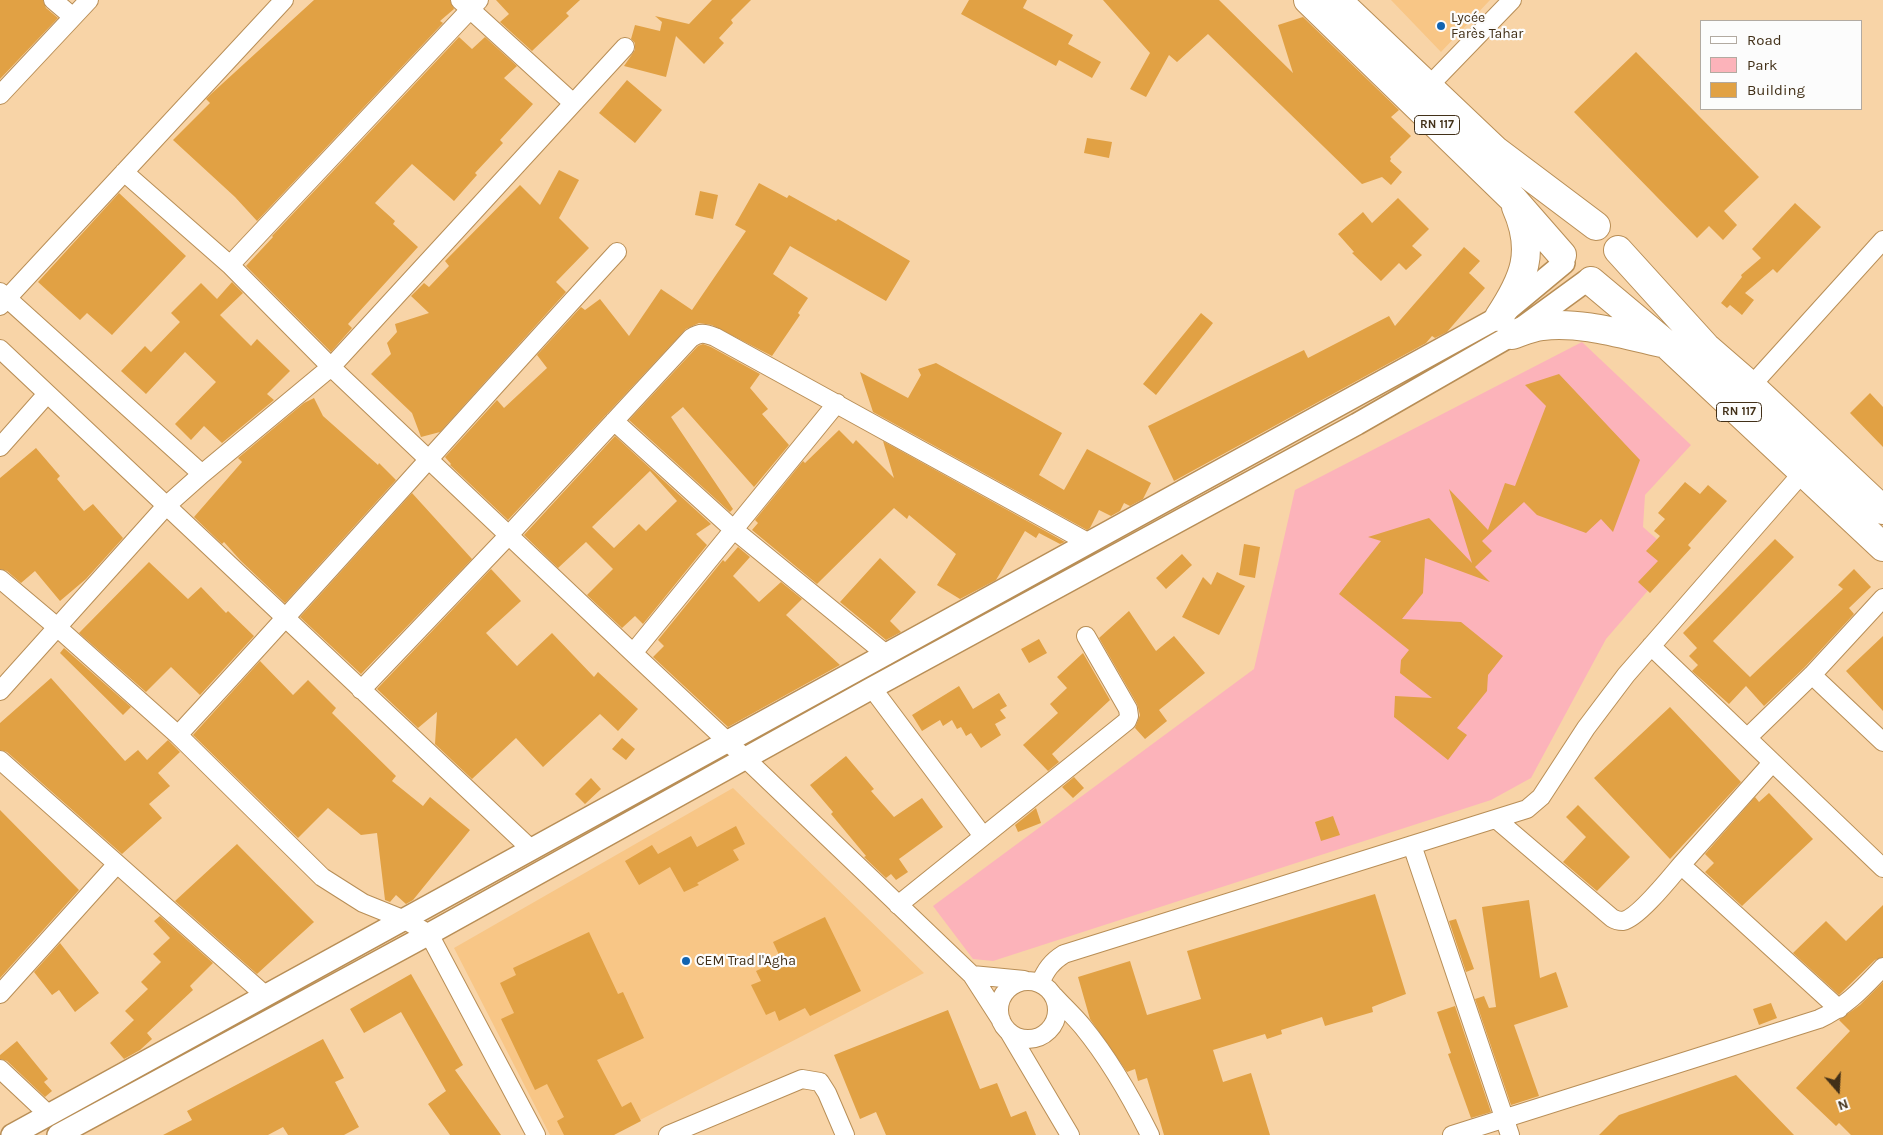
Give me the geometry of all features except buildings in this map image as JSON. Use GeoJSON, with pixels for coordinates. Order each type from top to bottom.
{"type":"FeatureCollection","features":[{"type":"Feature","properties":{"kind":"main road","name":"RN 117"},"geometry":{"type":"LineString","coordinates":[[1308,0],[1421,94],[1596,226]]}},
{"type":"Feature","properties":{"kind":"main road","name":"RN 117"},"geometry":{"type":"LineString","coordinates":[[1337,0],[1513,199],[1563,259]]}},
{"type":"Feature","properties":{"kind":"main road"},"geometry":{"type":"LineString","coordinates":[[1513,199],[1524,229],[1527,249],[1526,260],[1512,296],[1505,326],[1592,328],[1666,343]]}},
{"type":"Feature","properties":{"kind":"main road"},"geometry":{"type":"LineString","coordinates":[[1596,226],[1604,229],[1611,234],[1618,250],[1618,259],[1608,275],[1589,281],[1576,278],[1569,272],[1563,259],[1566,238],[1579,227],[1596,226]]}},
{"type":"Feature","properties":{"kind":"main road","name":"RN 117"},"geometry":{"type":"LineString","coordinates":[[1618,250],[1706,347],[1751,386],[1869,509],[1883,546]]}},
{"type":"Feature","properties":{"kind":"main road","name":"RN 117"},"geometry":{"type":"LineString","coordinates":[[1589,281],[1666,343],[1804,471],[1869,509]]}},
{"type":"Feature","properties":{"kind":"street"},"geometry":{"type":"LineString","coordinates":[[53,0],[73,17]]}},
{"type":"Feature","properties":{"kind":"street"},"geometry":{"type":"LineString","coordinates":[[0,95],[89,0]]}},
{"type":"Feature","properties":{"kind":"street"},"geometry":{"type":"LineString","coordinates":[[202,474],[2,299],[124,172],[284,0]]}},
{"type":"Feature","properties":{"kind":"street"},"geometry":{"type":"LineString","coordinates":[[1421,94],[1512,0]]}},
{"type":"Feature","properties":{"kind":"street"},"geometry":{"type":"LineString","coordinates":[[230,266],[469,3],[573,103]]}},
{"type":"Feature","properties":{"kind":"street"},"geometry":{"type":"LineString","coordinates":[[0,691],[166,506],[331,367],[625,47]]}},
{"type":"Feature","properties":{"kind":"street"},"geometry":{"type":"LineString","coordinates":[[124,172],[230,266],[331,367],[972,975],[1005,1026],[1070,1135]]}},
{"type":"Feature","properties":{"kind":"street"},"geometry":{"type":"LineString","coordinates":[[1751,386],[1883,240]]}},
{"type":"Feature","properties":{"kind":"street"},"geometry":{"type":"LineString","coordinates":[[178,735],[286,619],[428,458],[617,252]]}},
{"type":"Feature","properties":{"kind":"street"},"geometry":{"type":"LineString","coordinates":[[58,1135],[429,934],[872,688],[1357,424],[1505,326],[1563,259]]}},
{"type":"Feature","properties":{"kind":"street"},"geometry":{"type":"LineString","coordinates":[[12,1135],[1089,544],[1589,281]]}},
{"type":"Feature","properties":{"kind":"street"},"geometry":{"type":"LineString","coordinates":[[361,690],[508,536],[691,338],[699,333],[715,337],[837,403],[1089,544]]}},
{"type":"Feature","properties":{"kind":"street"},"geometry":{"type":"LineString","coordinates":[[0,349],[532,850]]}},
{"type":"Feature","properties":{"kind":"street"},"geometry":{"type":"LineString","coordinates":[[0,447],[47,394]]}},
{"type":"Feature","properties":{"kind":"street"},"geometry":{"type":"LineString","coordinates":[[633,653],[837,403]]}},
{"type":"Feature","properties":{"kind":"street"},"geometry":{"type":"LineString","coordinates":[[614,422],[733,529],[886,655]]}},
{"type":"Feature","properties":{"kind":"street"},"geometry":{"type":"LineString","coordinates":[[1035,982],[1055,959],[1064,954],[1527,808],[1541,797],[1586,728],[1626,675],[1804,471]]}},
{"type":"Feature","properties":{"kind":"street"},"geometry":{"type":"LineString","coordinates":[[0,579],[178,735],[322,877],[362,903],[405,920],[429,934],[536,1135]]}},
{"type":"Feature","properties":{"kind":"street"},"geometry":{"type":"LineString","coordinates":[[1747,738],[1812,675],[1882,599]]}},
{"type":"Feature","properties":{"kind":"street"},"geometry":{"type":"LineString","coordinates":[[898,905],[1128,721],[1128,709],[1086,636]]}},
{"type":"Feature","properties":{"kind":"street"},"geometry":{"type":"LineString","coordinates":[[1651,646],[1883,868]]}},
{"type":"Feature","properties":{"kind":"street"},"geometry":{"type":"LineString","coordinates":[[1812,675],[1883,742]]}},
{"type":"Feature","properties":{"kind":"street"},"geometry":{"type":"LineString","coordinates":[[872,688],[982,836]]}},
{"type":"Feature","properties":{"kind":"street"},"geometry":{"type":"LineString","coordinates":[[0,760],[266,996]]}},
{"type":"Feature","properties":{"kind":"street"},"geometry":{"type":"LineString","coordinates":[[1496,819],[1612,918],[1626,920],[1635,914],[1681,866],[1772,762]]}},
{"type":"Feature","properties":{"kind":"street"},"geometry":{"type":"LineString","coordinates":[[1412,845],[1508,1127]]}},
{"type":"Feature","properties":{"kind":"street"},"geometry":{"type":"LineString","coordinates":[[0,994],[117,864]]}},
{"type":"Feature","properties":{"kind":"street"},"geometry":{"type":"LineString","coordinates":[[1681,866],[1839,1008]]}},
{"type":"Feature","properties":{"kind":"street"},"geometry":{"type":"LineString","coordinates":[[1452,1135],[1508,1127],[1819,1019],[1839,1008],[1857,994],[1883,967]]}},
{"type":"Feature","properties":{"kind":"street"},"geometry":{"type":"LineString","coordinates":[[972,975],[1035,982],[1048,989],[1082,1026],[1108,1060],[1135,1105],[1150,1135]]}},
{"type":"Feature","properties":{"kind":"street"},"geometry":{"type":"LineString","coordinates":[[1035,982],[1020,982],[1012,986],[1000,1001],[999,1010],[1005,1026],[1018,1037],[1028,1039],[1046,1033],[1053,1025],[1057,1016],[1054,996]]}},
{"type":"Feature","properties":{"kind":"street"},"geometry":{"type":"LineString","coordinates":[[0,1069],[49,1115]]}},
{"type":"Feature","properties":{"kind":"street"},"geometry":{"type":"LineString","coordinates":[[668,1135],[696,1130],[802,1079],[820,1082],[845,1135]]}},
{"type":"Feature","properties":{"kind":"shaded area","name":"Lycée Farès Tahar"},"geometry":{"type":"Polygon","coordinates":[[[1391,0],[1490,0],[1441,52],[1391,0]]]}},
{"type":"Feature","properties":{"kind":"shaded area","name":"CEM Trad l'Agha"},"geometry":{"type":"Polygon","coordinates":[[[733,788],[924,973],[611,1135],[550,1135],[454,948],[733,788]]]}},
{"type":"Feature","properties":{"kind":"green space"},"geometry":{"type":"Polygon","coordinates":[[[1582,342],[1691,445],[1645,495],[1643,527],[1677,557],[1606,639],[1531,778],[1491,800],[993,961],[973,959],[933,906],[1254,669],[1295,490],[1582,342]]]}},
{"type":"Feature","properties":{"kind":"place","name":"Lycée Farès Tahar"},"geometry":{"type":"Point","coordinates":[1441,26]}},
{"type":"Feature","properties":{"kind":"place","name":"CEM Trad l'Agha"},"geometry":{"type":"Point","coordinates":[686,961]}}]}
